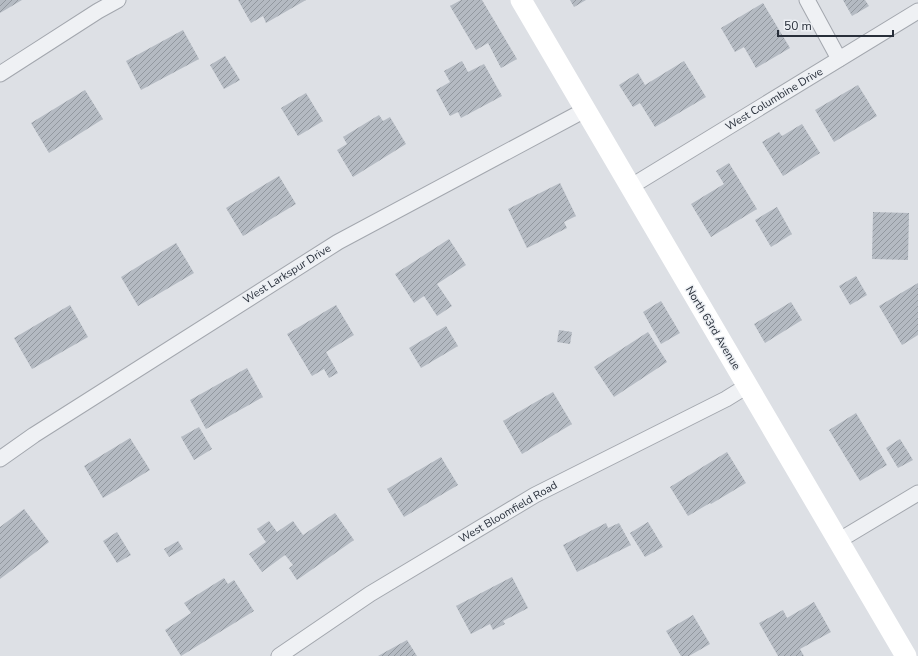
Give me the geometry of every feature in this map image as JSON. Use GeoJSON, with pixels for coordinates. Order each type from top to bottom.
{"type":"FeatureCollection","features":[{"type":"Feature","properties":{"kind":"street"},"geometry":{"type":"LineString","coordinates":[[0,74],[118,0]]}},
{"type":"Feature","properties":{"kind":"street","name":"North 63rd Avenue"},"geometry":{"type":"LineString","coordinates":[[521,0],[906,656]]}},
{"type":"Feature","properties":{"kind":"street"},"geometry":{"type":"LineString","coordinates":[[806,0],[839,59]]}},
{"type":"Feature","properties":{"kind":"street","name":"West Columbine Drive"},"geometry":{"type":"LineString","coordinates":[[630,187],[918,10]]}},
{"type":"Feature","properties":{"kind":"street","name":"West Larkspur Drive"},"geometry":{"type":"LineString","coordinates":[[0,459],[34,434],[338,242],[585,110]]}},
{"type":"Feature","properties":{"kind":"street","name":"West Bloomfield Road"},"geometry":{"type":"LineString","coordinates":[[279,656],[370,594],[535,495],[747,386]]}},
{"type":"Feature","properties":{"kind":"street"},"geometry":{"type":"LineString","coordinates":[[838,541],[918,493]]}},
{"type":"Feature","properties":{"kind":"building"},"geometry":{"type":"Polygon","coordinates":[[[0,0],[22,0],[0,13],[0,0]]]}},
{"type":"Feature","properties":{"kind":"building"},"geometry":{"type":"Polygon","coordinates":[[[238,0],[306,0],[266,23],[263,16],[251,23],[238,0]]]}},
{"type":"Feature","properties":{"kind":"building"},"geometry":{"type":"Polygon","coordinates":[[[461,0],[482,0],[517,59],[501,68],[488,43],[476,50],[450,6],[461,0]]]}},
{"type":"Feature","properties":{"kind":"building"},"geometry":{"type":"Polygon","coordinates":[[[570,0],[586,0],[574,7],[570,0]]]}},
{"type":"Feature","properties":{"kind":"building"},"geometry":{"type":"Polygon","coordinates":[[[843,0],[865,0],[869,6],[852,16],[843,0]]]}},
{"type":"Feature","properties":{"kind":"building"},"geometry":{"type":"Polygon","coordinates":[[[763,3],[790,48],[756,68],[744,47],[735,52],[721,28],[763,3]]]}},
{"type":"Feature","properties":{"kind":"building"},"geometry":{"type":"Polygon","coordinates":[[[183,30],[199,59],[141,90],[126,61],[183,30]]]}},
{"type":"Feature","properties":{"kind":"building"},"geometry":{"type":"Polygon","coordinates":[[[225,56],[240,80],[224,89],[210,65],[225,56]]]}},
{"type":"Feature","properties":{"kind":"building"},"geometry":{"type":"Polygon","coordinates":[[[462,61],[468,72],[484,64],[502,96],[461,118],[458,112],[450,116],[436,90],[450,82],[444,71],[462,61]]]}},
{"type":"Feature","properties":{"kind":"building"},"geometry":{"type":"Polygon","coordinates":[[[684,61],[706,97],[655,127],[640,103],[633,107],[619,85],[638,73],[645,85],[684,61]]]}},
{"type":"Feature","properties":{"kind":"building"},"geometry":{"type":"Polygon","coordinates":[[[858,85],[877,116],[834,142],[815,110],[858,85]]]}},
{"type":"Feature","properties":{"kind":"building"},"geometry":{"type":"Polygon","coordinates":[[[85,90],[103,119],[49,153],[31,123],[85,90]]]}},
{"type":"Feature","properties":{"kind":"building"},"geometry":{"type":"Polygon","coordinates":[[[306,93],[323,121],[298,136],[281,108],[306,93]]]}},
{"type":"Feature","properties":{"kind":"building"},"geometry":{"type":"Polygon","coordinates":[[[379,115],[383,121],[390,117],[406,144],[353,177],[337,150],[347,144],[343,137],[379,115]]]}},
{"type":"Feature","properties":{"kind":"building"},"geometry":{"type":"Polygon","coordinates":[[[802,124],[820,153],[783,176],[762,142],[779,132],[782,136],[802,124]]]}},
{"type":"Feature","properties":{"kind":"building"},"geometry":{"type":"Polygon","coordinates":[[[729,163],[757,209],[711,237],[691,204],[724,184],[716,171],[729,163]]]}},
{"type":"Feature","properties":{"kind":"building"},"geometry":{"type":"Polygon","coordinates":[[[279,176],[296,204],[243,236],[226,208],[279,176]]]}},
{"type":"Feature","properties":{"kind":"building"},"geometry":{"type":"Polygon","coordinates":[[[560,183],[576,216],[564,222],[567,228],[527,248],[508,209],[560,183]]]}},
{"type":"Feature","properties":{"kind":"building"},"geometry":{"type":"Polygon","coordinates":[[[777,207],[792,234],[771,247],[755,220],[777,207]]]}},
{"type":"Feature","properties":{"kind":"building"},"geometry":{"type":"Polygon","coordinates":[[[873,212],[909,213],[908,260],[872,259],[873,212]]]}},
{"type":"Feature","properties":{"kind":"building"},"geometry":{"type":"Polygon","coordinates":[[[449,239],[466,265],[437,284],[452,306],[437,316],[424,296],[414,303],[395,274],[449,239]]]}},
{"type":"Feature","properties":{"kind":"building"},"geometry":{"type":"Polygon","coordinates":[[[176,243],[194,273],[138,306],[121,277],[176,243]]]}},
{"type":"Feature","properties":{"kind":"building"},"geometry":{"type":"Polygon","coordinates":[[[856,276],[867,295],[850,305],[839,286],[856,276]]]}},
{"type":"Feature","properties":{"kind":"building"},"geometry":{"type":"Polygon","coordinates":[[[918,283],[918,335],[902,345],[879,306],[918,283]]]}},
{"type":"Feature","properties":{"kind":"building"},"geometry":{"type":"Polygon","coordinates":[[[661,301],[680,333],[661,344],[643,312],[661,301]]]}},
{"type":"Feature","properties":{"kind":"building"},"geometry":{"type":"Polygon","coordinates":[[[791,302],[802,320],[765,343],[754,324],[791,302]]]}},
{"type":"Feature","properties":{"kind":"building"},"geometry":{"type":"Polygon","coordinates":[[[70,305],[88,337],[32,369],[14,338],[70,305]]]}},
{"type":"Feature","properties":{"kind":"building"},"geometry":{"type":"Polygon","coordinates":[[[336,305],[354,335],[326,352],[338,373],[329,378],[324,369],[312,376],[287,334],[336,305]]]}},
{"type":"Feature","properties":{"kind":"building"},"geometry":{"type":"Polygon","coordinates":[[[446,326],[458,346],[421,368],[409,348],[446,326]]]}},
{"type":"Feature","properties":{"kind":"building"},"geometry":{"type":"Polygon","coordinates":[[[559,330],[572,332],[570,344],[557,342],[559,330]]]}},
{"type":"Feature","properties":{"kind":"building"},"geometry":{"type":"Polygon","coordinates":[[[648,332],[667,362],[614,397],[594,367],[648,332]]]}},
{"type":"Feature","properties":{"kind":"building"},"geometry":{"type":"Polygon","coordinates":[[[247,368],[263,397],[206,429],[190,400],[247,368]]]}},
{"type":"Feature","properties":{"kind":"building"},"geometry":{"type":"Polygon","coordinates":[[[553,392],[572,424],[522,454],[503,421],[553,392]]]}},
{"type":"Feature","properties":{"kind":"building"},"geometry":{"type":"Polygon","coordinates":[[[856,413],[887,465],[860,481],[829,430],[856,413]]]}},
{"type":"Feature","properties":{"kind":"building"},"geometry":{"type":"Polygon","coordinates":[[[199,427],[212,449],[194,460],[181,437],[199,427]]]}},
{"type":"Feature","properties":{"kind":"building"},"geometry":{"type":"Polygon","coordinates":[[[130,438],[150,470],[103,498],[84,466],[130,438]]]}},
{"type":"Feature","properties":{"kind":"building"},"geometry":{"type":"Polygon","coordinates":[[[900,439],[913,460],[898,468],[886,448],[900,439]]]}},
{"type":"Feature","properties":{"kind":"building"},"geometry":{"type":"Polygon","coordinates":[[[727,452],[746,483],[688,516],[670,487],[727,452]]]}},
{"type":"Feature","properties":{"kind":"building"},"geometry":{"type":"Polygon","coordinates":[[[441,457],[458,485],[404,517],[387,489],[441,457]]]}},
{"type":"Feature","properties":{"kind":"building"},"geometry":{"type":"Polygon","coordinates":[[[24,509],[49,542],[0,579],[0,527],[24,509]]]}},
{"type":"Feature","properties":{"kind":"building"},"geometry":{"type":"Polygon","coordinates":[[[335,513],[354,540],[297,580],[289,568],[293,565],[285,555],[262,572],[249,554],[266,542],[257,529],[269,521],[277,532],[293,521],[303,535],[335,513]]]}},
{"type":"Feature","properties":{"kind":"building"},"geometry":{"type":"Polygon","coordinates":[[[648,522],[663,547],[645,557],[630,533],[648,522]]]}},
{"type":"Feature","properties":{"kind":"building"},"geometry":{"type":"Polygon","coordinates":[[[606,523],[608,528],[619,523],[631,545],[577,572],[563,545],[606,523]]]}},
{"type":"Feature","properties":{"kind":"building"},"geometry":{"type":"Polygon","coordinates":[[[117,532],[131,555],[117,563],[103,541],[117,532]]]}},
{"type":"Feature","properties":{"kind":"building"},"geometry":{"type":"Polygon","coordinates":[[[178,541],[183,549],[169,557],[164,549],[178,541]]]}},
{"type":"Feature","properties":{"kind":"building"},"geometry":{"type":"Polygon","coordinates":[[[512,577],[528,608],[503,621],[505,624],[493,630],[490,624],[471,634],[456,606],[512,577]]]}},
{"type":"Feature","properties":{"kind":"building"},"geometry":{"type":"Polygon","coordinates":[[[224,578],[228,584],[234,580],[254,611],[181,656],[165,630],[191,613],[184,603],[224,578]]]}},
{"type":"Feature","properties":{"kind":"building"},"geometry":{"type":"Polygon","coordinates":[[[814,602],[831,632],[800,649],[804,656],[778,656],[759,623],[783,610],[787,618],[814,602]]]}},
{"type":"Feature","properties":{"kind":"building"},"geometry":{"type":"Polygon","coordinates":[[[693,615],[710,644],[689,656],[681,656],[666,631],[693,615]]]}},
{"type":"Feature","properties":{"kind":"building"},"geometry":{"type":"Polygon","coordinates":[[[407,640],[417,656],[378,656],[407,640]]]}}]}
